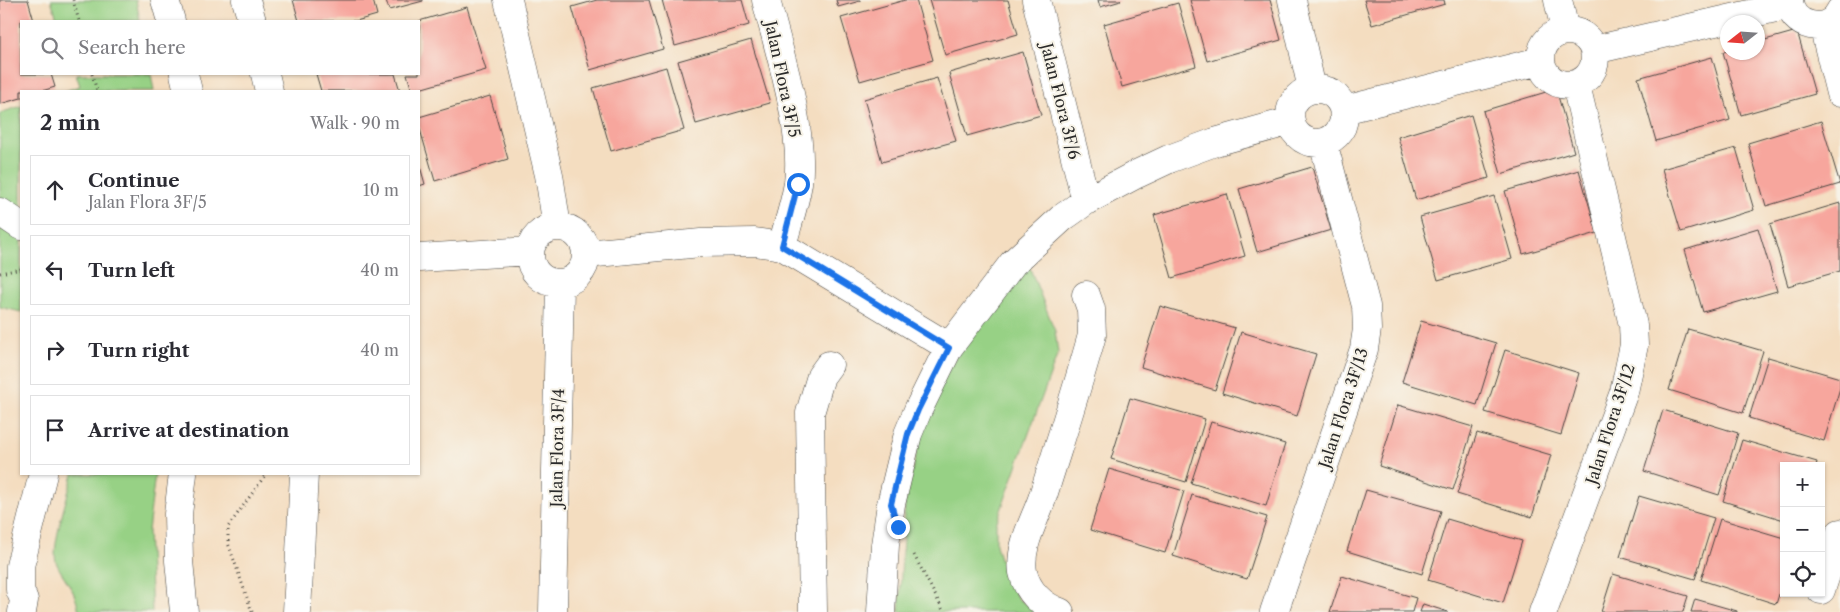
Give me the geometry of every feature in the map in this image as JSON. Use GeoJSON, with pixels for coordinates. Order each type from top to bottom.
{"type":"FeatureCollection","features":[{"type":"Feature","properties":{"kind":"street"},"geometry":{"type":"LineString","coordinates":[[166,0],[171,20]]}},
{"type":"Feature","properties":{"kind":"street"},"geometry":{"type":"LineString","coordinates":[[246,0],[252,20]]}},
{"type":"Feature","properties":{"kind":"street"},"geometry":{"type":"LineString","coordinates":[[508,0],[550,175],[557,227]]}},
{"type":"Feature","properties":{"kind":"street","name":"Jalan Flora 3F/5"},"geometry":{"type":"LineString","coordinates":[[766,0],[790,98],[798,141],[798,184],[782,246]]}},
{"type":"Feature","properties":{"kind":"street","name":"Jalan Flora 3F/6"},"geometry":{"type":"LineString","coordinates":[[1036,0],[1086,201]]}},
{"type":"Feature","properties":{"kind":"street"},"geometry":{"type":"LineString","coordinates":[[1292,0],[1312,89]]}},
{"type":"Feature","properties":{"kind":"street"},"geometry":{"type":"LineString","coordinates":[[1558,0],[1565,30]]}},
{"type":"Feature","properties":{"kind":"street"},"geometry":{"type":"LineString","coordinates":[[1594,50],[1789,2],[1792,13],[1798,20],[1806,24],[1814,26],[1831,18],[1840,93]]}},
{"type":"Feature","properties":{"kind":"street"},"geometry":{"type":"LineString","coordinates":[[1565,30],[1583,35],[1590,42],[1594,50],[1596,60],[1593,71],[1586,79],[1576,85],[1566,86],[1553,81],[1543,70],[1540,61],[1541,50],[1546,40],[1565,30]]}},
{"type":"Feature","properties":{"kind":"street"},"geometry":{"type":"LineString","coordinates":[[1344,110],[1540,61]]}},
{"type":"Feature","properties":{"kind":"street"},"geometry":{"type":"LineString","coordinates":[[184,75],[188,90]]}},
{"type":"Feature","properties":{"kind":"street"},"geometry":{"type":"LineString","coordinates":[[265,75],[270,90]]}},
{"type":"Feature","properties":{"kind":"street","name":"Jalan Flora 3F/12"},"geometry":{"type":"LineString","coordinates":[[1543,612],[1624,392],[1634,345],[1633,325],[1576,85]]}},
{"type":"Feature","properties":{"kind":"street"},"geometry":{"type":"LineString","coordinates":[[1312,89],[1323,89],[1333,93],[1340,101],[1344,110],[1344,121],[1340,131],[1332,139],[1323,142],[1312,142],[1302,138],[1295,131],[1291,120],[1291,110],[1295,100],[1302,93],[1312,89]]}},
{"type":"Feature","properties":{"kind":"street"},"geometry":{"type":"LineString","coordinates":[[881,612],[885,545],[891,504],[908,434],[949,348],[1013,263],[1062,218],[1086,201],[1170,159],[1215,142],[1291,120]]}},
{"type":"Feature","properties":{"kind":"street","name":"Jalan Flora 3F/13"},"geometry":{"type":"LineString","coordinates":[[1274,612],[1364,349],[1367,329],[1366,306],[1323,142]]}},
{"type":"Feature","properties":{"kind":"street"},"geometry":{"type":"LineString","coordinates":[[0,212],[20,225]]}},
{"type":"Feature","properties":{"kind":"street"},"geometry":{"type":"LineString","coordinates":[[557,227],[566,228],[580,238],[586,254],[582,270],[569,282],[560,284],[550,283],[534,271],[530,262],[530,251],[533,242],[539,234],[557,227]]}},
{"type":"Feature","properties":{"kind":"street"},"geometry":{"type":"LineString","coordinates":[[586,254],[701,243],[755,242],[782,246],[949,348]]}},
{"type":"Feature","properties":{"kind":"street"},"geometry":{"type":"LineString","coordinates":[[420,258],[530,251]]}},
{"type":"Feature","properties":{"kind":"street","name":"Jalan Flora 3F/4"},"geometry":{"type":"LineString","coordinates":[[553,612],[560,284]]}},
{"type":"Feature","properties":{"kind":"street"},"geometry":{"type":"LineString","coordinates":[[1060,612],[1051,609],[1033,594],[1023,573],[1022,558],[1026,540],[1041,502],[1092,335],[1091,309],[1086,295]]}},
{"type":"Feature","properties":{"kind":"street"},"geometry":{"type":"LineString","coordinates":[[813,612],[810,413],[821,376],[829,365]]}},
{"type":"Feature","properties":{"kind":"street"},"geometry":{"type":"LineString","coordinates":[[22,612],[24,600],[20,590],[20,566],[43,475]]}},
{"type":"Feature","properties":{"kind":"street"},"geometry":{"type":"LineString","coordinates":[[183,475],[178,514],[179,561],[184,612]]}},
{"type":"Feature","properties":{"kind":"street"},"geometry":{"type":"LineString","coordinates":[[297,612],[304,475]]}},
{"type":"Feature","properties":{"kind":"street"},"geometry":{"type":"LineString","coordinates":[[1825,580],[1840,533]]}},
{"type":"Feature","properties":{"kind":"street"},"geometry":{"type":"LineString","coordinates":[[1814,612],[1819,597]]}},
{"type":"Feature","properties":{"kind":"path"},"geometry":{"type":"LineString","coordinates":[[73,0],[79,20]]}},
{"type":"Feature","properties":{"kind":"path"},"geometry":{"type":"LineString","coordinates":[[92,75],[96,90]]}},
{"type":"Feature","properties":{"kind":"path"},"geometry":{"type":"LineString","coordinates":[[0,273],[20,269]]}},
{"type":"Feature","properties":{"kind":"path"},"geometry":{"type":"LineString","coordinates":[[252,612],[228,543],[228,527],[265,475]]}},
{"type":"Feature","properties":{"kind":"path"},"geometry":{"type":"LineString","coordinates":[[910,548],[944,612]]}},
{"type":"Feature","properties":{"kind":"green space"},"geometry":{"type":"Polygon","coordinates":[[[51,0],[136,0],[140,20],[58,20],[51,0]]]}},
{"type":"Feature","properties":{"kind":"green space"},"geometry":{"type":"Polygon","coordinates":[[[76,75],[151,75],[154,90],[68,90],[80,86],[76,75]]]}},
{"type":"Feature","properties":{"kind":"green space"},"geometry":{"type":"Polygon","coordinates":[[[20,106],[20,312],[0,307],[0,113],[20,106]]]}},
{"type":"Feature","properties":{"kind":"green space"},"geometry":{"type":"Polygon","coordinates":[[[1025,256],[1055,331],[1058,353],[996,524],[996,545],[1004,572],[1018,599],[1039,612],[899,612],[905,501],[928,405],[969,333],[1025,256]]]}},
{"type":"Feature","properties":{"kind":"green space"},"geometry":{"type":"Polygon","coordinates":[[[73,475],[155,475],[148,531],[152,612],[79,612],[74,593],[56,562],[55,554],[58,532],[73,475]]]}},
{"type":"Feature","properties":{"kind":"building"},"geometry":{"type":"Polygon","coordinates":[[[0,0],[28,0],[34,20],[20,20],[20,75],[51,75],[55,87],[45,90],[20,90],[20,98],[0,104],[0,0]]]}},
{"type":"Feature","properties":{"kind":"building"},"geometry":{"type":"Polygon","coordinates":[[[293,0],[373,0],[377,15],[360,20],[299,20],[293,0]]]}},
{"type":"Feature","properties":{"kind":"building"},"geometry":{"type":"Polygon","coordinates":[[[386,0],[423,0],[423,1],[389,10],[386,0]]]}},
{"type":"Feature","properties":{"kind":"building"},"geometry":{"type":"Polygon","coordinates":[[[597,0],[649,0],[663,49],[590,70],[572,7],[597,0]]]}},
{"type":"Feature","properties":{"kind":"building"},"geometry":{"type":"Polygon","coordinates":[[[662,0],[742,0],[749,25],[675,46],[662,0]]]}},
{"type":"Feature","properties":{"kind":"building"},"geometry":{"type":"Polygon","coordinates":[[[836,0],[860,0],[860,1],[838,7],[836,0]]]}},
{"type":"Feature","properties":{"kind":"building"},"geometry":{"type":"Polygon","coordinates":[[[905,0],[916,0],[933,60],[860,81],[841,18],[905,0]]]}},
{"type":"Feature","properties":{"kind":"building"},"geometry":{"type":"Polygon","coordinates":[[[929,0],[1008,0],[1018,34],[945,55],[929,0]]]}},
{"type":"Feature","properties":{"kind":"building"},"geometry":{"type":"Polygon","coordinates":[[[1098,0],[1120,0],[1121,1],[1100,7],[1098,0]]]}},
{"type":"Feature","properties":{"kind":"building"},"geometry":{"type":"Polygon","coordinates":[[[1190,0],[1270,0],[1281,40],[1207,61],[1190,0]]]}},
{"type":"Feature","properties":{"kind":"building"},"geometry":{"type":"Polygon","coordinates":[[[1364,0],[1444,0],[1445,4],[1372,25],[1364,0]]]}},
{"type":"Feature","properties":{"kind":"building"},"geometry":{"type":"Polygon","coordinates":[[[1178,3],[1196,66],[1122,87],[1104,24],[1178,3]]]}},
{"type":"Feature","properties":{"kind":"building"},"geometry":{"type":"Polygon","coordinates":[[[467,7],[486,70],[412,90],[407,75],[420,75],[420,21],[467,7]]]}},
{"type":"Feature","properties":{"kind":"building"},"geometry":{"type":"Polygon","coordinates":[[[1797,31],[1815,94],[1741,115],[1725,60],[1765,60],[1765,40],[1797,31]]]}},
{"type":"Feature","properties":{"kind":"building"},"geometry":{"type":"Polygon","coordinates":[[[751,40],[770,103],[696,124],[678,61],[751,40]]]}},
{"type":"Feature","properties":{"kind":"building"},"geometry":{"type":"Polygon","coordinates":[[[1023,52],[1041,115],[967,136],[949,73],[1023,52]]]}},
{"type":"Feature","properties":{"kind":"building"},"geometry":{"type":"Polygon","coordinates":[[[1712,57],[1730,120],[1656,141],[1638,78],[1712,57]]]}},
{"type":"Feature","properties":{"kind":"building"},"geometry":{"type":"Polygon","coordinates":[[[666,67],[684,130],[611,151],[593,88],[666,67]]]}},
{"type":"Feature","properties":{"kind":"building"},"geometry":{"type":"Polygon","coordinates":[[[316,75],[395,75],[400,90],[321,90],[316,75]]]}},
{"type":"Feature","properties":{"kind":"building"},"geometry":{"type":"Polygon","coordinates":[[[937,78],[956,141],[882,162],[864,99],[937,78]]]}},
{"type":"Feature","properties":{"kind":"building"},"geometry":{"type":"Polygon","coordinates":[[[1556,89],[1574,152],[1501,174],[1483,111],[1556,89]]]}},
{"type":"Feature","properties":{"kind":"building"},"geometry":{"type":"Polygon","coordinates":[[[490,96],[508,159],[435,181],[420,129],[420,117],[490,96]]]}},
{"type":"Feature","properties":{"kind":"building"},"geometry":{"type":"Polygon","coordinates":[[[1471,115],[1489,178],[1416,200],[1398,137],[1471,115]]]}},
{"type":"Feature","properties":{"kind":"building"},"geometry":{"type":"Polygon","coordinates":[[[1821,121],[1840,184],[1766,206],[1748,143],[1821,121]]]}},
{"type":"Feature","properties":{"kind":"building"},"geometry":{"type":"Polygon","coordinates":[[[1736,148],[1754,210],[1681,232],[1662,169],[1736,148]]]}},
{"type":"Feature","properties":{"kind":"building"},"geometry":{"type":"Polygon","coordinates":[[[420,166],[425,184],[420,186],[420,166]]]}},
{"type":"Feature","properties":{"kind":"building"},"geometry":{"type":"Polygon","coordinates":[[[1312,167],[1331,230],[1257,252],[1239,189],[1312,167]]]}},
{"type":"Feature","properties":{"kind":"building"},"geometry":{"type":"Polygon","coordinates":[[[1579,170],[1597,233],[1523,254],[1505,191],[1579,170]]]}},
{"type":"Feature","properties":{"kind":"building"},"geometry":{"type":"Polygon","coordinates":[[[1227,194],[1245,256],[1172,278],[1154,215],[1227,194]]]}},
{"type":"Feature","properties":{"kind":"building"},"geometry":{"type":"Polygon","coordinates":[[[1494,196],[1512,259],[1438,280],[1420,217],[1494,196]]]}},
{"type":"Feature","properties":{"kind":"building"},"geometry":{"type":"Polygon","coordinates":[[[1840,203],[1840,271],[1788,286],[1770,224],[1840,203]]]}},
{"type":"Feature","properties":{"kind":"building"},"geometry":{"type":"Polygon","coordinates":[[[1758,228],[1777,291],[1703,312],[1685,250],[1758,228]]]}},
{"type":"Feature","properties":{"kind":"building"},"geometry":{"type":"Polygon","coordinates":[[[1160,306],[1235,328],[1215,390],[1141,367],[1160,306]]]}},
{"type":"Feature","properties":{"kind":"building"},"geometry":{"type":"Polygon","coordinates":[[[1421,321],[1496,343],[1477,405],[1402,382],[1421,321]]]}},
{"type":"Feature","properties":{"kind":"building"},"geometry":{"type":"Polygon","coordinates":[[[1688,329],[1763,351],[1743,413],[1669,390],[1688,329]]]}},
{"type":"Feature","properties":{"kind":"building"},"geometry":{"type":"Polygon","coordinates":[[[1241,332],[1316,354],[1297,416],[1222,393],[1241,332]]]}},
{"type":"Feature","properties":{"kind":"building"},"geometry":{"type":"Polygon","coordinates":[[[1505,350],[1579,373],[1561,435],[1485,412],[1505,350]]]}},
{"type":"Feature","properties":{"kind":"building"},"geometry":{"type":"Polygon","coordinates":[[[1768,357],[1840,378],[1840,388],[1824,441],[1749,418],[1768,357]]]}},
{"type":"Feature","properties":{"kind":"building"},"geometry":{"type":"Polygon","coordinates":[[[1130,398],[1205,419],[1186,482],[1111,459],[1130,398]]]}},
{"type":"Feature","properties":{"kind":"building"},"geometry":{"type":"Polygon","coordinates":[[[1398,405],[1473,427],[1453,490],[1379,466],[1398,405]]]}},
{"type":"Feature","properties":{"kind":"building"},"geometry":{"type":"Polygon","coordinates":[[[1663,410],[1738,433],[1719,495],[1644,471],[1663,410]]]}},
{"type":"Feature","properties":{"kind":"building"},"geometry":{"type":"Polygon","coordinates":[[[1211,422],[1285,444],[1266,506],[1191,483],[1211,422]]]}},
{"type":"Feature","properties":{"kind":"building"},"geometry":{"type":"Polygon","coordinates":[[[1477,433],[1551,455],[1532,517],[1457,494],[1477,433]]]}},
{"type":"Feature","properties":{"kind":"building"},"geometry":{"type":"Polygon","coordinates":[[[1742,440],[1817,462],[1780,462],[1780,519],[1723,501],[1742,440]]]}},
{"type":"Feature","properties":{"kind":"building"},"geometry":{"type":"Polygon","coordinates":[[[1109,469],[1184,491],[1165,553],[1090,530],[1109,469]]]}},
{"type":"Feature","properties":{"kind":"building"},"geometry":{"type":"Polygon","coordinates":[[[1366,490],[1441,511],[1422,574],[1347,551],[1366,490]]]}},
{"type":"Feature","properties":{"kind":"building"},"geometry":{"type":"Polygon","coordinates":[[[1192,495],[1267,517],[1247,579],[1173,556],[1192,495]]]}},
{"type":"Feature","properties":{"kind":"building"},"geometry":{"type":"Polygon","coordinates":[[[1639,496],[1714,518],[1695,579],[1620,557],[1639,496]]]}},
{"type":"Feature","properties":{"kind":"building"},"geometry":{"type":"Polygon","coordinates":[[[1447,519],[1522,541],[1503,603],[1428,580],[1447,519]]]}},
{"type":"Feature","properties":{"kind":"building"},"geometry":{"type":"Polygon","coordinates":[[[1720,519],[1780,537],[1780,592],[1776,604],[1701,580],[1720,519]]]}},
{"type":"Feature","properties":{"kind":"building"},"geometry":{"type":"Polygon","coordinates":[[[1613,574],[1688,596],[1683,612],[1601,612],[1613,574]]]}},
{"type":"Feature","properties":{"kind":"building"},"geometry":{"type":"Polygon","coordinates":[[[1342,576],[1416,598],[1412,612],[1330,612],[1342,576]]]}},
{"type":"Feature","properties":{"kind":"building"},"geometry":{"type":"Polygon","coordinates":[[[1695,599],[1737,611],[1737,612],[1691,612],[1695,599]]]}},
{"type":"Feature","properties":{"kind":"building"},"geometry":{"type":"Polygon","coordinates":[[[1423,604],[1448,612],[1420,612],[1423,604]]]}},
{"type":"Feature","properties":{"kind":"route"},"geometry":{"type":"LineString","coordinates":[[798,184],[782,246],[949,348],[908,434],[891,504],[898,527]]}}]}
